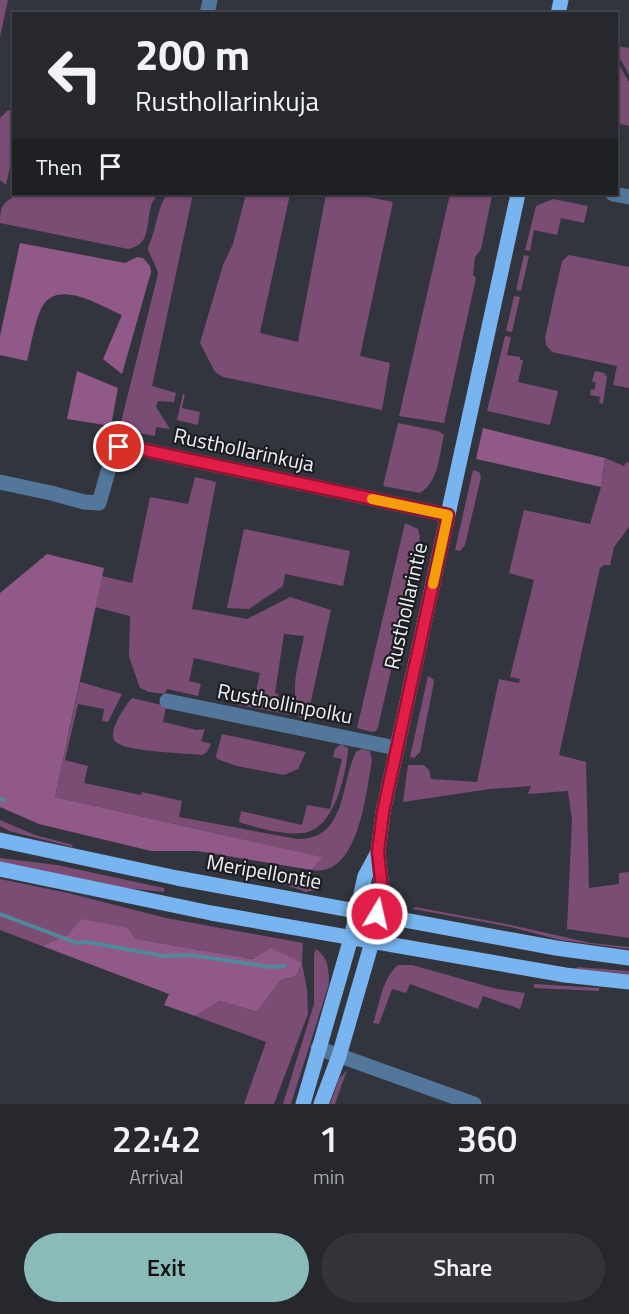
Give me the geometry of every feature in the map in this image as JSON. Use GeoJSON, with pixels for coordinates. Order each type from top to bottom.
{"type":"FeatureCollection","features":[{"type":"Feature","properties":{"kind":"main road","name":"Rusthollarintie"},"geometry":{"type":"LineString","coordinates":[[321,1104],[339,1056],[372,942],[382,889],[378,852],[396,748],[518,195]]}},
{"type":"Feature","properties":{"kind":"main road","name":"Meripellontie"},"geometry":{"type":"LineString","coordinates":[[0,840],[177,878],[556,948],[629,958]]}},
{"type":"Feature","properties":{"kind":"main road","name":"Rusthollarintie"},"geometry":{"type":"LineString","coordinates":[[303,1104],[351,938],[365,876],[378,852]]}},
{"type":"Feature","properties":{"kind":"main road"},"geometry":{"type":"LineString","coordinates":[[0,869],[164,904],[372,942],[565,975],[629,982]]}},
{"type":"Feature","properties":{"kind":"street","name":"Rusthollarinkuja"},"geometry":{"type":"LineString","coordinates":[[0,482],[84,502],[99,503],[112,454],[119,447],[126,446],[448,515]]}},
{"type":"Feature","properties":{"kind":"street","name":"Rusthollinpolku"},"geometry":{"type":"LineString","coordinates":[[166,701],[396,748]]}},
{"type":"Feature","properties":{"kind":"street"},"geometry":{"type":"LineString","coordinates":[[318,1048],[474,1104]]}},
{"type":"Feature","properties":{"kind":"shaded area"},"geometry":{"type":"Polygon","coordinates":[[[0,0],[8,0],[0,37],[0,0]]]}},
{"type":"Feature","properties":{"kind":"shaded area"},"geometry":{"type":"Polygon","coordinates":[[[618,46],[629,48],[629,75],[618,55],[618,46]]]}},
{"type":"Feature","properties":{"kind":"shaded area"},"geometry":{"type":"Polygon","coordinates":[[[618,63],[629,82],[629,126],[618,123],[618,63]]]}},
{"type":"Feature","properties":{"kind":"shaded area"},"geometry":{"type":"Polygon","coordinates":[[[8,110],[12,111],[12,158],[6,185],[0,180],[0,118],[8,110]]]}},
{"type":"Feature","properties":{"kind":"shaded area"},"geometry":{"type":"Polygon","coordinates":[[[16,195],[157,195],[152,204],[144,238],[141,243],[128,249],[0,223],[3,205],[16,195]]]}},
{"type":"Feature","properties":{"kind":"shaded area"},"geometry":{"type":"Polygon","coordinates":[[[166,195],[193,195],[152,386],[176,393],[174,402],[158,401],[156,407],[170,429],[156,427],[155,436],[119,430],[158,274],[148,248],[166,195]]]}},
{"type":"Feature","properties":{"kind":"shaded area"},"geometry":{"type":"Polygon","coordinates":[[[246,195],[290,195],[260,333],[298,342],[326,195],[359,195],[393,202],[360,356],[390,363],[382,410],[223,377],[215,372],[200,343],[223,265],[233,244],[246,195]]]}},
{"type":"Feature","properties":{"kind":"shaded area"},"geometry":{"type":"Polygon","coordinates":[[[450,195],[492,195],[481,249],[475,257],[473,275],[476,278],[444,423],[399,416],[450,195]]]}},
{"type":"Feature","properties":{"kind":"shaded area"},"geometry":{"type":"Polygon","coordinates":[[[553,199],[588,206],[584,223],[561,218],[557,235],[534,230],[530,251],[525,250],[536,206],[553,199]]]}},
{"type":"Feature","properties":{"kind":"shaded area"},"geometry":{"type":"Polygon","coordinates":[[[20,243],[125,263],[137,257],[143,258],[150,266],[151,272],[122,374],[103,359],[122,315],[90,300],[66,294],[55,295],[40,311],[27,361],[0,355],[0,336],[20,243]]]}},
{"type":"Feature","properties":{"kind":"shaded area"},"geometry":{"type":"Polygon","coordinates":[[[524,255],[529,256],[521,291],[516,290],[524,255]]]}},
{"type":"Feature","properties":{"kind":"shaded area"},"geometry":{"type":"Polygon","coordinates":[[[569,255],[629,267],[629,388],[613,385],[617,366],[552,352],[546,345],[545,338],[562,261],[569,255]]]}},
{"type":"Feature","properties":{"kind":"shaded area"},"geometry":{"type":"Polygon","coordinates":[[[514,296],[520,297],[512,332],[506,331],[514,296]]]}},
{"type":"Feature","properties":{"kind":"shaded area"},"geometry":{"type":"Polygon","coordinates":[[[505,336],[511,337],[507,355],[520,357],[520,360],[523,360],[518,382],[558,391],[550,425],[487,411],[505,336]]]}},
{"type":"Feature","properties":{"kind":"shaded area"},"geometry":{"type":"Polygon","coordinates":[[[77,371],[118,388],[111,426],[67,419],[77,371]]]}},
{"type":"Feature","properties":{"kind":"shaded area"},"geometry":{"type":"Polygon","coordinates":[[[595,371],[604,373],[607,377],[603,404],[599,403],[600,397],[590,395],[596,383],[592,381],[595,371]]]}},
{"type":"Feature","properties":{"kind":"shaded area"},"geometry":{"type":"Polygon","coordinates":[[[183,394],[185,394],[182,408],[200,412],[198,425],[177,420],[183,394]]]}},
{"type":"Feature","properties":{"kind":"shaded area"},"geometry":{"type":"Polygon","coordinates":[[[398,423],[438,431],[444,435],[435,475],[420,493],[383,486],[398,423]]]}},
{"type":"Feature","properties":{"kind":"shaded area"},"geometry":{"type":"Polygon","coordinates":[[[483,428],[605,458],[601,487],[476,459],[483,428]]]}},
{"type":"Feature","properties":{"kind":"shaded area"},"geometry":{"type":"Polygon","coordinates":[[[605,458],[624,466],[626,462],[629,463],[629,527],[614,547],[610,565],[600,568],[559,755],[586,762],[589,888],[619,884],[619,873],[629,872],[629,938],[567,929],[572,820],[568,791],[528,794],[531,786],[490,789],[403,802],[408,765],[424,765],[429,770],[431,779],[477,782],[499,679],[519,683],[520,679],[510,677],[534,580],[509,573],[524,510],[590,524],[601,487],[605,458]]]}},
{"type":"Feature","properties":{"kind":"shaded area"},"geometry":{"type":"Polygon","coordinates":[[[473,470],[479,472],[481,477],[465,545],[460,551],[455,550],[473,470]]]}},
{"type":"Feature","properties":{"kind":"shaded area"},"geometry":{"type":"Polygon","coordinates":[[[195,477],[216,482],[192,609],[247,619],[290,597],[331,610],[307,719],[299,717],[295,695],[296,676],[304,636],[284,634],[275,693],[278,694],[279,707],[288,706],[291,715],[239,705],[241,693],[255,696],[260,673],[194,658],[189,681],[201,684],[198,696],[167,689],[165,694],[149,692],[140,688],[129,657],[130,616],[95,607],[102,576],[132,583],[150,497],[188,504],[195,477]]]}},
{"type":"Feature","properties":{"kind":"shaded area"},"geometry":{"type":"Polygon","coordinates":[[[405,523],[418,529],[419,548],[378,727],[372,732],[357,728],[405,523]]]}},
{"type":"Feature","properties":{"kind":"shaded area"},"geometry":{"type":"Polygon","coordinates":[[[244,529],[350,551],[343,586],[285,574],[283,586],[249,609],[227,608],[244,529]]]}},
{"type":"Feature","properties":{"kind":"shaded area"},"geometry":{"type":"Polygon","coordinates":[[[47,554],[104,568],[55,797],[322,857],[312,870],[197,851],[151,851],[39,824],[0,807],[0,593],[47,554]]]}},
{"type":"Feature","properties":{"kind":"shaded area"},"geometry":{"type":"Polygon","coordinates":[[[428,676],[434,682],[420,752],[414,758],[410,757],[428,676]]]}},
{"type":"Feature","properties":{"kind":"shaded area"},"geometry":{"type":"Polygon","coordinates":[[[80,682],[122,694],[108,722],[102,721],[104,709],[78,704],[65,760],[88,766],[84,783],[182,801],[179,817],[297,839],[313,837],[325,830],[333,820],[339,808],[356,752],[362,749],[370,751],[372,760],[367,792],[350,847],[340,861],[328,869],[312,870],[321,857],[55,797],[80,682]]]}},
{"type":"Feature","properties":{"kind":"shaded area"},"geometry":{"type":"Polygon","coordinates":[[[132,698],[166,706],[163,722],[197,730],[205,729],[201,741],[211,744],[207,752],[202,755],[154,751],[119,744],[114,740],[114,730],[122,712],[132,698]]]}},
{"type":"Feature","properties":{"kind":"shaded area"},"geometry":{"type":"Polygon","coordinates":[[[222,734],[306,752],[298,769],[284,775],[237,766],[217,759],[222,734]]]}},
{"type":"Feature","properties":{"kind":"shaded area"},"geometry":{"type":"Polygon","coordinates":[[[341,744],[348,748],[341,786],[332,810],[317,827],[308,832],[283,833],[239,822],[241,811],[302,825],[307,805],[330,809],[342,759],[333,757],[335,749],[341,744]]]}},
{"type":"Feature","properties":{"kind":"shaded area"},"geometry":{"type":"Polygon","coordinates":[[[0,820],[35,835],[73,845],[72,847],[9,831],[0,826],[0,820]]]}},
{"type":"Feature","properties":{"kind":"shaded area"},"geometry":{"type":"Polygon","coordinates":[[[0,858],[57,865],[164,888],[164,892],[114,887],[0,862],[0,858]]]}},
{"type":"Feature","properties":{"kind":"shaded area"},"geometry":{"type":"Polygon","coordinates":[[[263,873],[311,882],[316,890],[306,892],[262,877],[263,873]]]}},
{"type":"Feature","properties":{"kind":"shaded area"},"geometry":{"type":"Polygon","coordinates":[[[0,879],[68,893],[166,918],[303,943],[302,963],[254,959],[136,939],[128,928],[69,934],[42,946],[0,930],[0,879]]]}},
{"type":"Feature","properties":{"kind":"shaded area"},"geometry":{"type":"Polygon","coordinates":[[[415,907],[591,943],[629,947],[629,949],[560,940],[511,927],[413,909],[415,907]]]}},
{"type":"Feature","properties":{"kind":"shaded area"},"geometry":{"type":"Polygon","coordinates":[[[81,919],[128,928],[136,939],[253,959],[271,948],[302,963],[296,976],[281,980],[257,1012],[220,1001],[195,1016],[164,1005],[169,994],[42,946],[69,934],[81,919]]]}},
{"type":"Feature","properties":{"kind":"shaded area"},"geometry":{"type":"Polygon","coordinates":[[[316,949],[327,964],[329,984],[291,1104],[283,1104],[314,1004],[314,954],[316,949]]]}},
{"type":"Feature","properties":{"kind":"shaded area"},"geometry":{"type":"Polygon","coordinates":[[[302,963],[307,989],[308,1014],[274,1104],[244,1104],[266,1042],[195,1016],[220,1001],[257,1012],[281,980],[296,976],[302,963]]]}},
{"type":"Feature","properties":{"kind":"shaded area"},"geometry":{"type":"Polygon","coordinates":[[[398,965],[412,965],[497,989],[525,993],[520,1009],[483,996],[478,1009],[410,984],[406,993],[392,989],[379,1024],[373,1023],[388,977],[398,965]]]}},
{"type":"Feature","properties":{"kind":"shaded area"},"geometry":{"type":"Polygon","coordinates":[[[577,967],[629,971],[629,974],[577,969],[577,967]]]}},
{"type":"Feature","properties":{"kind":"shaded area"},"geometry":{"type":"Polygon","coordinates":[[[534,984],[599,988],[599,991],[534,988],[534,984]]]}},
{"type":"Feature","properties":{"kind":"shaded area"},"geometry":{"type":"Polygon","coordinates":[[[347,1070],[335,1104],[330,1104],[339,1079],[347,1070]]]}},
{"type":"Feature","properties":{"kind":"waterway"},"geometry":{"type":"LineString","coordinates":[[0,799],[4,800]]}},
{"type":"Feature","properties":{"kind":"waterway"},"geometry":{"type":"LineString","coordinates":[[0,914],[77,943],[87,942],[163,956],[191,955],[271,967],[285,966]]}},
{"type":"Feature","properties":{"kind":"slow traffic"},"geometry":{"type":"LineString","coordinates":[[372,499],[448,515],[433,584]]}},
{"type":"Feature","properties":{"kind":"route"},"geometry":{"type":"LineString","coordinates":[[119,447],[126,446],[448,515],[383,812],[378,852],[382,889],[377,914]]}}]}
